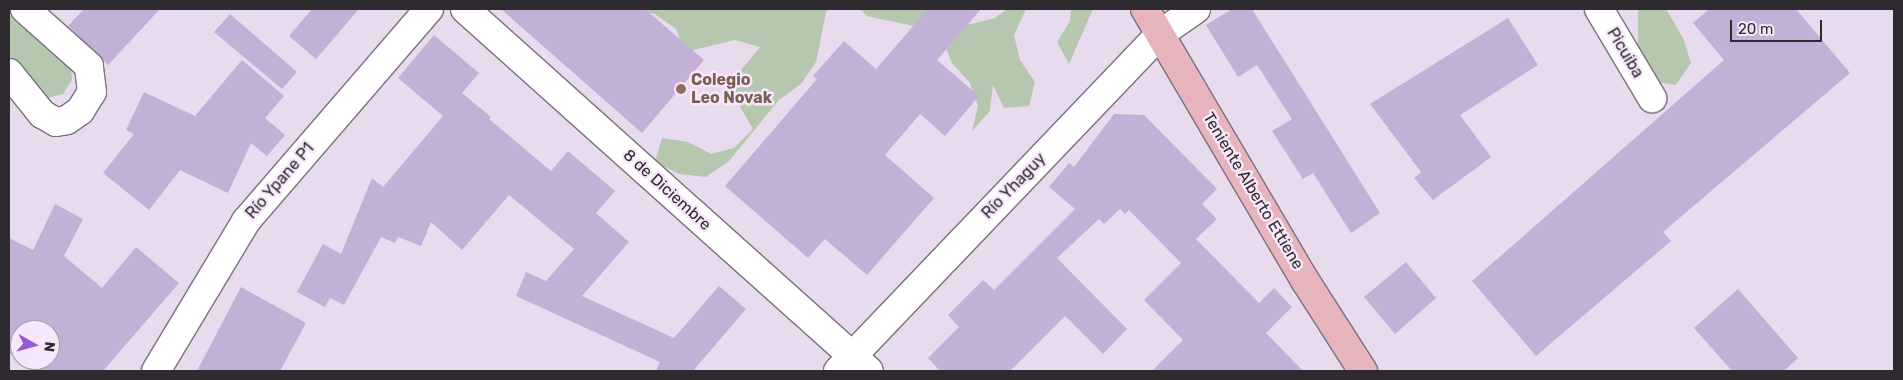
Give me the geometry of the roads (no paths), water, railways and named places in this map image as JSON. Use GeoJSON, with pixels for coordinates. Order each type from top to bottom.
{"type":"FeatureCollection","features":[{"type":"Feature","properties":{"kind":"main road","name":"Teniente Alberto Ettiene"},"geometry":{"type":"LineString","coordinates":[[1145,9],[1306,282],[1363,371]]}},
{"type":"Feature","properties":{"kind":"street"},"geometry":{"type":"LineString","coordinates":[[9,73],[42,114],[56,122],[68,120],[80,111],[92,92],[89,66],[25,9]]}},
{"type":"Feature","properties":{"kind":"street","name":"Río Ypane P1"},"geometry":{"type":"LineString","coordinates":[[156,371],[246,221],[429,9]]}},
{"type":"Feature","properties":{"kind":"street","name":"8 de Diciembre"},"geometry":{"type":"LineString","coordinates":[[465,9],[853,366]]}},
{"type":"Feature","properties":{"kind":"street","name":"Río Yhaguy"},"geometry":{"type":"LineString","coordinates":[[853,366],[1160,34],[1196,9]]}},
{"type":"Feature","properties":{"kind":"street","name":"Picuiba"},"geometry":{"type":"LineString","coordinates":[[1599,9],[1652,98]]}},
{"type":"Feature","properties":{"kind":"place","name":"Colegio Leo Novak"},"geometry":{"type":"Point","coordinates":[681,89]}}]}
